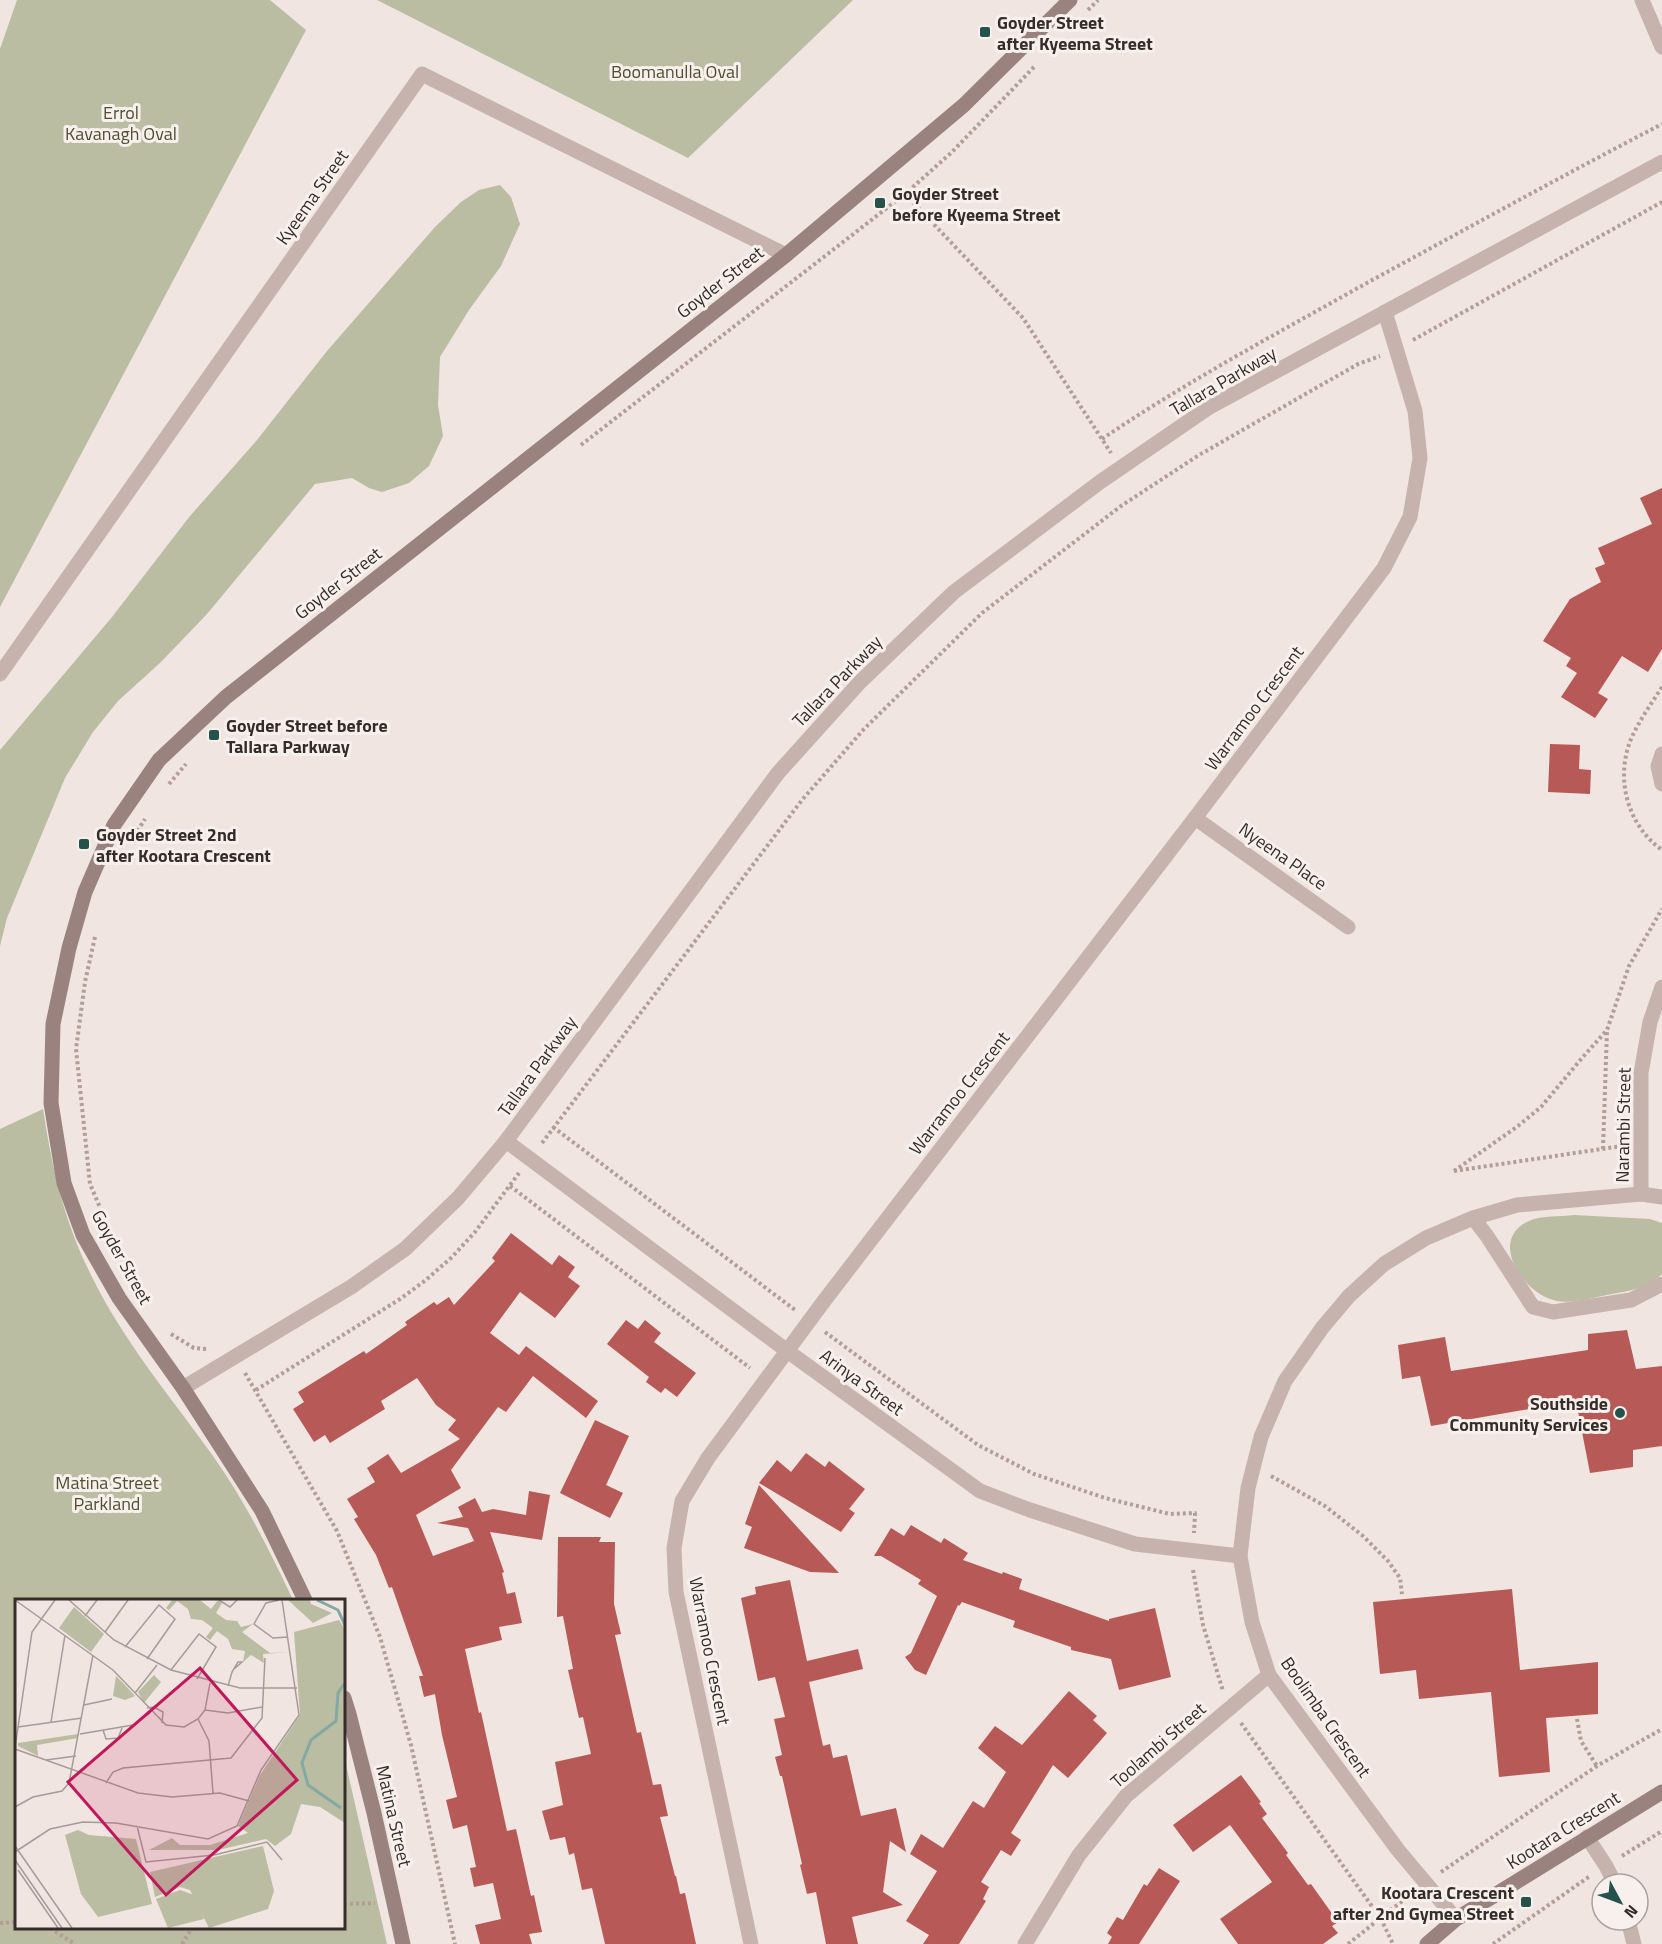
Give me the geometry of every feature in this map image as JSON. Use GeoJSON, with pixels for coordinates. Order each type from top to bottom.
{"type":"FeatureCollection","features":[{"type":"Feature","properties":{"kind":"street","name":"Goyder Street"},"geometry":{"type":"LineString","coordinates":[[183,1388],[119,1298],[83,1235],[64,1183],[51,1103],[53,1024],[69,948],[85,892],[114,825],[159,760],[226,697],[786,255],[964,105],[1070,0]]}},
{"type":"Feature","properties":{"kind":"street"},"geometry":{"type":"LineString","coordinates":[[1642,0],[1662,47]]}},
{"type":"Feature","properties":{"kind":"street","name":"Kyeema Street"},"geometry":{"type":"LineString","coordinates":[[0,674],[422,74],[786,255]]}},
{"type":"Feature","properties":{"kind":"street","name":"Tallara Parkway"},"geometry":{"type":"LineString","coordinates":[[183,1388],[351,1287],[405,1249],[458,1198],[506,1141],[778,773],[860,682],[954,592],[1100,482],[1208,408],[1662,162]]}},
{"type":"Feature","properties":{"kind":"street","name":"Warramoo Crescent"},"geometry":{"type":"LineString","coordinates":[[751,1944],[676,1592],[674,1548],[682,1501],[708,1458],[786,1350],[1384,568],[1410,517],[1420,458],[1415,411],[1385,312]]}},
{"type":"Feature","properties":{"kind":"street"},"geometry":{"type":"LineString","coordinates":[[1662,754],[1658,766],[1662,784]]}},
{"type":"Feature","properties":{"kind":"street","name":"Nyeena Place"},"geometry":{"type":"LineString","coordinates":[[1195,818],[1348,927]]}},
{"type":"Feature","properties":{"kind":"street","name":"Narambi Street"},"geometry":{"type":"LineString","coordinates":[[1641,1194],[1641,1073],[1650,1022],[1662,987]]}},
{"type":"Feature","properties":{"kind":"street","name":"Arinya Street"},"geometry":{"type":"LineString","coordinates":[[506,1141],[786,1350],[980,1491],[1084,1529],[1135,1544],[1240,1556]]}},
{"type":"Feature","properties":{"kind":"street","name":"Boolimba Crescent"},"geometry":{"type":"LineString","coordinates":[[1456,1919],[1425,1883],[1326,1755],[1269,1675],[1252,1622],[1240,1556],[1248,1488],[1261,1437],[1285,1381],[1322,1328],[1349,1296],[1393,1259],[1426,1238],[1473,1218],[1517,1205],[1641,1194],[1662,1197]]}},
{"type":"Feature","properties":{"kind":"street"},"geometry":{"type":"LineString","coordinates":[[1473,1218],[1533,1306],[1552,1312],[1631,1300],[1662,1284]]}},
{"type":"Feature","properties":{"kind":"street"},"geometry":{"type":"LineString","coordinates":[[183,1388],[262,1511],[305,1599]]}},
{"type":"Feature","properties":{"kind":"street","name":"Toolambi Street"},"geometry":{"type":"LineString","coordinates":[[1025,1944],[1079,1855],[1126,1796],[1269,1675]]}},
{"type":"Feature","properties":{"kind":"street","name":"Matina Street"},"geometry":{"type":"LineString","coordinates":[[345,1702],[374,1813],[403,1944]]}},
{"type":"Feature","properties":{"kind":"street","name":"Kootara Crescent"},"geometry":{"type":"LineString","coordinates":[[1427,1944],[1456,1919],[1662,1792]]}},
{"type":"Feature","properties":{"kind":"street"},"geometry":{"type":"LineString","coordinates":[[1587,1837],[1609,1872]]}},
{"type":"Feature","properties":{"kind":"path"},"geometry":{"type":"LineString","coordinates":[[1084,14],[1098,0]]}},
{"type":"Feature","properties":{"kind":"path"},"geometry":{"type":"LineString","coordinates":[[575,450],[905,194],[951,153],[1039,61]]}},
{"type":"Feature","properties":{"kind":"path"},"geometry":{"type":"LineString","coordinates":[[905,194],[1023,318],[1102,439],[1145,410],[1240,353],[1497,211],[1662,124]]}},
{"type":"Feature","properties":{"kind":"path"},"geometry":{"type":"LineString","coordinates":[[256,1390],[400,1299],[452,1257],[475,1232],[802,800],[864,729],[982,613],[1121,506],[1199,455],[1358,364],[1397,350],[1662,202]]}},
{"type":"Feature","properties":{"kind":"path"},"geometry":{"type":"LineString","coordinates":[[164,789],[193,757]]}},
{"type":"Feature","properties":{"kind":"path"},"geometry":{"type":"LineString","coordinates":[[128,845],[146,817]]}},
{"type":"Feature","properties":{"kind":"path"},"geometry":{"type":"LineString","coordinates":[[1603,1149],[1607,1030],[1629,966],[1662,909]]}},
{"type":"Feature","properties":{"kind":"path"},"geometry":{"type":"LineString","coordinates":[[95,936],[85,982],[76,1049],[90,1184],[116,1245],[145,1297]]}},
{"type":"Feature","properties":{"kind":"path"},"geometry":{"type":"LineString","coordinates":[[1607,1030],[1541,1107],[1454,1171],[1641,1144]]}},
{"type":"Feature","properties":{"kind":"path"},"geometry":{"type":"LineString","coordinates":[[554,1127],[978,1445],[1034,1473],[1105,1498],[1170,1514],[1195,1513],[1192,1568],[1196,1593],[1216,1670],[1229,1709],[1244,1726],[1381,1919],[1394,1944]]}},
{"type":"Feature","properties":{"kind":"path"},"geometry":{"type":"LineString","coordinates":[[510,1186],[764,1380]]}},
{"type":"Feature","properties":{"kind":"path"},"geometry":{"type":"LineString","coordinates":[[170,1333],[194,1348],[206,1349],[226,1343],[256,1390],[337,1531],[380,1638],[411,1745],[455,1944]]}},
{"type":"Feature","properties":{"kind":"path"},"geometry":{"type":"LineString","coordinates":[[1253,1470],[1271,1475],[1325,1506],[1363,1536],[1389,1561],[1400,1578],[1402,1594]]}},
{"type":"Feature","properties":{"kind":"path"},"geometry":{"type":"LineString","coordinates":[[1577,1719],[1581,1741],[1597,1766]]}},
{"type":"Feature","properties":{"kind":"path"},"geometry":{"type":"LineString","coordinates":[[1348,1944],[1425,1883],[1597,1766],[1662,1729]]}},
{"type":"Feature","properties":{"kind":"path"},"geometry":{"type":"LineString","coordinates":[[1492,1944],[1606,1866],[1662,1831]]}},
{"type":"Feature","properties":{"kind":"path"},"geometry":{"type":"LineString","coordinates":[[345,1904],[394,1903]]}},
{"type":"Feature","properties":{"kind":"path"},"geometry":{"type":"LineString","coordinates":[[0,1923],[15,1922]]}},
{"type":"Feature","properties":{"kind":"path"},"geometry":{"type":"LineString","coordinates":[[52,1929],[75,1944]]}},
{"type":"Feature","properties":{"kind":"path"},"geometry":{"type":"LineString","coordinates":[[182,1944],[191,1929]]}},
{"type":"Feature","properties":{"kind":"green space","name":"Errol Kavanagh Oval"},"geometry":{"type":"Polygon","coordinates":[[[17,0],[270,0],[306,30],[0,607],[0,49],[17,0]]]}},
{"type":"Feature","properties":{"kind":"green space","name":"Boomanulla Oval"},"geometry":{"type":"Polygon","coordinates":[[[377,0],[853,0],[688,158],[377,0]]]}},
{"type":"Feature","properties":{"kind":"green space"},"geometry":{"type":"Polygon","coordinates":[[[500,185],[511,197],[520,224],[501,266],[469,310],[440,357],[438,405],[443,436],[429,466],[409,483],[382,492],[369,488],[352,478],[315,484],[207,614],[161,662],[118,701],[93,732],[65,778],[7,918],[0,946],[0,750],[112,617],[190,516],[257,440],[327,351],[435,227],[461,202],[479,190],[500,185]]]}},
{"type":"Feature","properties":{"kind":"green space","name":"Matina Street Parkland"},"geometry":{"type":"Polygon","coordinates":[[[43,1109],[60,1194],[73,1235],[91,1275],[133,1346],[236,1491],[293,1599],[15,1599],[15,1929],[345,1929],[345,1760],[387,1944],[0,1944],[0,1129],[43,1109]]]}},
{"type":"Feature","properties":{"kind":"green space"},"geometry":{"type":"Polygon","coordinates":[[[1574,1215],[1650,1219],[1662,1223],[1662,1274],[1651,1283],[1638,1288],[1585,1300],[1564,1302],[1544,1297],[1522,1278],[1514,1266],[1510,1253],[1511,1240],[1517,1229],[1534,1219],[1574,1215]]]}},
{"type":"Feature","properties":{"kind":"building"},"geometry":{"type":"Polygon","coordinates":[[[1662,488],[1662,649],[1648,672],[1622,656],[1598,693],[1608,699],[1595,718],[1561,697],[1577,673],[1566,666],[1571,658],[1543,641],[1570,599],[1601,582],[1595,568],[1605,564],[1598,548],[1652,524],[1640,498],[1662,488]]]}},
{"type":"Feature","properties":{"kind":"building"},"geometry":{"type":"Polygon","coordinates":[[[1550,744],[1580,745],[1579,769],[1591,770],[1590,794],[1548,792],[1550,744]]]}},
{"type":"Feature","properties":{"kind":"building"},"geometry":{"type":"Polygon","coordinates":[[[511,1233],[552,1265],[559,1255],[575,1267],[568,1277],[580,1286],[555,1318],[520,1292],[490,1333],[519,1355],[526,1346],[598,1401],[586,1418],[533,1376],[506,1412],[498,1407],[451,1470],[461,1488],[416,1515],[433,1556],[474,1541],[468,1528],[437,1523],[463,1517],[458,1507],[475,1498],[482,1512],[493,1509],[526,1515],[529,1491],[550,1495],[542,1540],[490,1532],[504,1572],[502,1573],[507,1594],[515,1592],[522,1623],[499,1627],[502,1640],[465,1649],[507,1831],[516,1829],[531,1896],[534,1895],[542,1932],[529,1934],[532,1944],[480,1944],[475,1925],[501,1919],[493,1883],[474,1887],[470,1868],[476,1867],[467,1825],[453,1829],[446,1800],[457,1797],[435,1694],[424,1697],[419,1676],[423,1676],[392,1587],[389,1588],[376,1555],[354,1519],[358,1517],[347,1499],[375,1482],[367,1468],[388,1454],[401,1473],[460,1439],[448,1430],[456,1420],[436,1405],[417,1378],[381,1401],[385,1409],[330,1443],[325,1435],[314,1442],[293,1409],[304,1402],[298,1392],[364,1351],[366,1354],[407,1325],[405,1322],[434,1302],[437,1305],[449,1297],[454,1305],[495,1261],[492,1258],[511,1233]]]}},
{"type":"Feature","properties":{"kind":"building"},"geometry":{"type":"Polygon","coordinates":[[[626,1320],[638,1329],[645,1320],[661,1333],[654,1342],[696,1373],[677,1397],[665,1388],[661,1393],[646,1382],[649,1377],[607,1344],[626,1320]]]}},
{"type":"Feature","properties":{"kind":"building","name":"Southside Community Services"},"geometry":{"type":"Polygon","coordinates":[[[1627,1330],[1636,1369],[1662,1366],[1662,1446],[1633,1450],[1633,1467],[1590,1473],[1576,1401],[1431,1426],[1420,1376],[1402,1379],[1398,1345],[1445,1337],[1451,1371],[1588,1350],[1588,1334],[1627,1330]]]}},
{"type":"Feature","properties":{"kind":"building"},"geometry":{"type":"Polygon","coordinates":[[[595,1420],[629,1436],[606,1485],[623,1493],[610,1518],[560,1493],[595,1420]]]}},
{"type":"Feature","properties":{"kind":"building"},"geometry":{"type":"Polygon","coordinates":[[[806,1453],[825,1467],[829,1461],[865,1489],[849,1509],[855,1513],[841,1532],[759,1483],[777,1460],[791,1472],[806,1453]]]}},
{"type":"Feature","properties":{"kind":"building"},"geometry":{"type":"Polygon","coordinates":[[[759,1485],[839,1573],[810,1572],[744,1548],[752,1527],[745,1524],[759,1485]]]}},
{"type":"Feature","properties":{"kind":"building"},"geometry":{"type":"Polygon","coordinates":[[[911,1525],[941,1543],[944,1538],[968,1553],[963,1560],[1022,1579],[1019,1589],[1109,1621],[1109,1619],[1155,1608],[1171,1677],[1119,1690],[1111,1659],[1071,1650],[1071,1647],[1013,1627],[1015,1621],[962,1602],[958,1605],[926,1675],[915,1670],[905,1657],[911,1653],[937,1596],[918,1584],[921,1580],[881,1556],[874,1556],[891,1528],[904,1536],[911,1525]]]}},
{"type":"Feature","properties":{"kind":"building"},"geometry":{"type":"Polygon","coordinates":[[[558,1537],[601,1537],[599,1542],[615,1542],[614,1604],[621,1634],[615,1635],[637,1733],[641,1732],[653,1785],[661,1784],[668,1816],[660,1817],[680,1894],[685,1893],[696,1944],[605,1944],[592,1888],[582,1890],[574,1853],[569,1855],[565,1837],[550,1840],[542,1811],[563,1805],[555,1762],[591,1754],[583,1717],[579,1718],[568,1670],[573,1669],[563,1616],[557,1617],[558,1537]]]}},
{"type":"Feature","properties":{"kind":"building"},"geometry":{"type":"Polygon","coordinates":[[[790,1580],[807,1661],[858,1649],[863,1669],[809,1682],[823,1746],[830,1744],[833,1758],[847,1755],[861,1816],[896,1808],[906,1852],[890,1841],[883,1892],[903,1905],[852,1917],[858,1944],[826,1944],[816,1892],[807,1894],[782,1776],[780,1776],[775,1757],[782,1755],[774,1719],[785,1717],[775,1677],[758,1681],[741,1598],[756,1594],[755,1587],[790,1580]]]}},
{"type":"Feature","properties":{"kind":"building"},"geometry":{"type":"Polygon","coordinates":[[[1512,1589],[1520,1670],[1598,1662],[1598,1714],[1546,1718],[1550,1772],[1499,1777],[1491,1692],[1419,1699],[1416,1670],[1380,1674],[1373,1602],[1512,1589]]]}},
{"type":"Feature","properties":{"kind":"building"},"geometry":{"type":"Polygon","coordinates":[[[1069,1691],[1097,1716],[1093,1720],[1107,1733],[1068,1778],[1053,1765],[1011,1833],[1021,1840],[1011,1856],[1001,1850],[981,1882],[989,1887],[983,1899],[986,1901],[959,1944],[923,1944],[929,1935],[906,1921],[937,1871],[910,1854],[921,1834],[943,1848],[973,1801],[984,1808],[1006,1772],[978,1748],[995,1726],[1022,1745],[1069,1691]]]}},
{"type":"Feature","properties":{"kind":"building"},"geometry":{"type":"Polygon","coordinates":[[[1241,1775],[1261,1802],[1259,1803],[1267,1814],[1262,1818],[1288,1853],[1286,1855],[1308,1885],[1311,1884],[1338,1922],[1332,1926],[1338,1933],[1323,1944],[1238,1944],[1220,1919],[1272,1882],[1230,1825],[1193,1852],[1173,1825],[1241,1775]]]}},
{"type":"Feature","properties":{"kind":"building"},"geometry":{"type":"Polygon","coordinates":[[[1159,1868],[1180,1881],[1139,1944],[1108,1944],[1112,1937],[1107,1933],[1117,1917],[1123,1920],[1144,1884],[1147,1886],[1159,1868]]]}},
{"type":"Feature","properties":{"kind":"place","name":"Goyder Street after Kyeema Street"},"geometry":{"type":"Point","coordinates":[985,32]}},
{"type":"Feature","properties":{"kind":"place","name":"Goyder Street before Kyeema Street"},"geometry":{"type":"Point","coordinates":[880,203]}},
{"type":"Feature","properties":{"kind":"place","name":"Goyder Street before Tallara Parkway"},"geometry":{"type":"Point","coordinates":[214,735]}},
{"type":"Feature","properties":{"kind":"place","name":"Goyder Street 2nd after Kootara Crescent"},"geometry":{"type":"Point","coordinates":[84,844]}},
{"type":"Feature","properties":{"kind":"place","name":"Southside Community Services"},"geometry":{"type":"Point","coordinates":[1620,1413]}},
{"type":"Feature","properties":{"kind":"place","name":"Kootara Crescent after 2nd Gymea Street"},"geometry":{"type":"Point","coordinates":[1526,1902]}}]}
